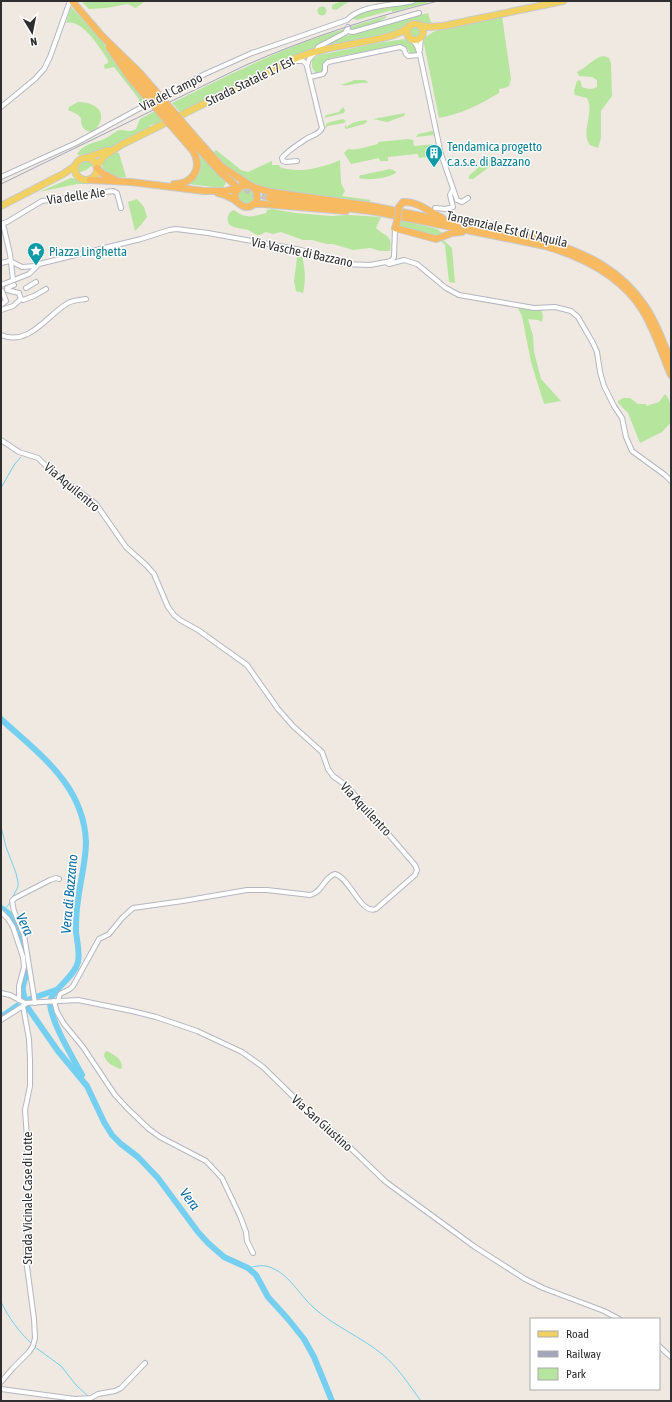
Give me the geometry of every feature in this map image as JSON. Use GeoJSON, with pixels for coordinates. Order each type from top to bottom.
{"type":"FeatureCollection","features":[{"type":"Feature","properties":{"kind":"highway"},"geometry":{"type":"LineString","coordinates":[[71,1],[198,148],[221,173],[236,186]]}},
{"type":"Feature","properties":{"kind":"highway"},"geometry":{"type":"LineString","coordinates":[[116,179],[175,184],[184,182],[192,178],[196,172],[198,148]]}},
{"type":"Feature","properties":{"kind":"highway"},"geometry":{"type":"LineString","coordinates":[[198,148],[225,170],[256,191],[257,196],[253,204]]}},
{"type":"Feature","properties":{"kind":"highway"},"geometry":{"type":"LineString","coordinates":[[97,167],[103,174],[116,179],[131,182]]}},
{"type":"Feature","properties":{"kind":"highway"},"geometry":{"type":"LineString","coordinates":[[90,180],[131,182],[226,191],[236,186],[250,186],[270,192],[318,198],[397,217],[429,238],[436,239],[455,232],[474,232]]}},
{"type":"Feature","properties":{"kind":"highway"},"geometry":{"type":"LineString","coordinates":[[236,186],[236,201]]}},
{"type":"Feature","properties":{"kind":"highway"},"geometry":{"type":"LineString","coordinates":[[204,190],[225,195],[244,206],[263,204],[397,217]]}},
{"type":"Feature","properties":{"kind":"highway"},"geometry":{"type":"LineString","coordinates":[[269,198],[397,217]]}},
{"type":"Feature","properties":{"kind":"highway"},"geometry":{"type":"LineString","coordinates":[[397,217],[401,204],[404,202],[422,206],[451,222]]}},
{"type":"Feature","properties":{"kind":"highway"},"geometry":{"type":"LineString","coordinates":[[417,216],[425,212],[425,209],[422,206]]}},
{"type":"Feature","properties":{"kind":"highway","name":"Tangenziale Est di L'Aquila"},"geometry":{"type":"LineString","coordinates":[[397,217],[417,216],[546,241],[569,248],[592,258],[612,271],[637,294],[646,307],[659,332],[671,362]]}},
{"type":"Feature","properties":{"kind":"highway","name":"Tangenziale Est di L'Aquila"},"geometry":{"type":"LineString","coordinates":[[397,217],[545,246],[568,253],[591,263],[610,275],[625,289],[643,311],[654,333],[671,375]]}},
{"type":"Feature","properties":{"kind":"highway"},"geometry":{"type":"LineString","coordinates":[[422,221],[441,229],[443,232],[442,237]]}},
{"type":"Feature","properties":{"kind":"main road"},"geometry":{"type":"LineString","coordinates":[[443,26],[417,39],[412,38],[408,33],[409,27],[414,24],[428,27],[443,26],[563,1]]}},
{"type":"Feature","properties":{"kind":"main road"},"geometry":{"type":"LineString","coordinates":[[419,25],[423,30],[421,36]]}},
{"type":"Feature","properties":{"kind":"main road","name":"Strada Statale 17 Est"},"geometry":{"type":"LineString","coordinates":[[97,167],[104,156],[121,146],[284,64],[316,52],[387,37],[400,33],[409,27]]}},
{"type":"Feature","properties":{"kind":"main road","name":"Strada Statale 17 Est"},"geometry":{"type":"LineString","coordinates":[[387,37],[412,38]]}},
{"type":"Feature","properties":{"kind":"main road","name":"Strada Statale 17 Est"},"geometry":{"type":"LineString","coordinates":[[86,158],[121,146]]}},
{"type":"Feature","properties":{"kind":"main road"},"geometry":{"type":"LineString","coordinates":[[86,158],[93,161],[97,167],[95,175],[90,180],[83,180],[77,176],[75,172],[75,166],[78,160],[86,158]]}},
{"type":"Feature","properties":{"kind":"main road"},"geometry":{"type":"LineString","coordinates":[[1,206],[63,174],[75,166]]}},
{"type":"Feature","properties":{"kind":"main road"},"geometry":{"type":"LineString","coordinates":[[26,193],[64,177],[77,176]]}},
{"type":"Feature","properties":{"kind":"street"},"geometry":{"type":"LineString","coordinates":[[2,105],[35,79],[44,69],[71,1]]}},
{"type":"Feature","properties":{"kind":"street"},"geometry":{"type":"LineString","coordinates":[[307,66],[308,59],[316,52],[318,47],[347,26],[353,15],[369,8],[414,1]]}},
{"type":"Feature","properties":{"kind":"street"},"geometry":{"type":"LineString","coordinates":[[347,26],[353,32],[419,13]]}},
{"type":"Feature","properties":{"kind":"street","name":"Via del Campo"},"geometry":{"type":"LineString","coordinates":[[1,177],[76,143],[124,116],[254,52],[347,26]]}},
{"type":"Feature","properties":{"kind":"street"},"geometry":{"type":"LineString","coordinates":[[420,55],[421,36]]}},
{"type":"Feature","properties":{"kind":"street"},"geometry":{"type":"LineString","coordinates":[[412,38],[420,55],[438,143],[453,189],[458,201],[462,202],[468,198]]}},
{"type":"Feature","properties":{"kind":"street"},"geometry":{"type":"LineString","coordinates":[[310,77],[323,74],[325,71],[325,65],[328,62],[400,47],[404,49],[408,56],[420,55]]}},
{"type":"Feature","properties":{"kind":"street"},"geometry":{"type":"LineString","coordinates":[[284,64],[302,60],[305,62],[322,129],[319,133],[306,139],[282,158],[285,162],[297,161]]}},
{"type":"Feature","properties":{"kind":"street"},"geometry":{"type":"LineString","coordinates":[[435,208],[446,209],[453,207],[450,195],[453,189]]}},
{"type":"Feature","properties":{"kind":"street","name":"Via delle Aie"},"geometry":{"type":"LineString","coordinates":[[2,224],[39,202],[55,199],[115,191],[117,193],[121,208]]}},
{"type":"Feature","properties":{"kind":"street"},"geometry":{"type":"LineString","coordinates":[[386,262],[392,260],[394,257],[397,217]]}},
{"type":"Feature","properties":{"kind":"street"},"geometry":{"type":"LineString","coordinates":[[2,224],[9,247],[13,280]]}},
{"type":"Feature","properties":{"kind":"street","name":"Via Vasche di Bazzano"},"geometry":{"type":"LineString","coordinates":[[36,266],[48,261],[141,239],[176,229],[202,232],[294,249],[343,264],[370,265],[386,262],[389,264],[407,261],[417,264],[446,288],[459,295],[534,308],[555,307],[571,311],[578,317],[597,352],[604,386],[622,418],[626,437],[632,451],[671,481]]}},
{"type":"Feature","properties":{"kind":"street"},"geometry":{"type":"LineString","coordinates":[[1,263],[10,262],[22,267],[36,266]]}},
{"type":"Feature","properties":{"kind":"street"},"geometry":{"type":"LineString","coordinates":[[1,288],[13,280],[29,274],[36,266]]}},
{"type":"Feature","properties":{"kind":"street"},"geometry":{"type":"LineString","coordinates":[[1,288],[23,291],[36,282]]}},
{"type":"Feature","properties":{"kind":"street"},"geometry":{"type":"LineString","coordinates":[[7,290],[7,288],[14,285]]}},
{"type":"Feature","properties":{"kind":"street"},"geometry":{"type":"LineString","coordinates":[[1,288],[3,298],[6,302],[1,305]]}},
{"type":"Feature","properties":{"kind":"street"},"geometry":{"type":"LineString","coordinates":[[21,299],[24,300],[46,289]]}},
{"type":"Feature","properties":{"kind":"street"},"geometry":{"type":"LineString","coordinates":[[1,310],[13,306],[21,299],[23,291]]}},
{"type":"Feature","properties":{"kind":"street"},"geometry":{"type":"LineString","coordinates":[[1,336],[10,338],[27,334],[41,326],[68,303],[86,299]]}},
{"type":"Feature","properties":{"kind":"street","name":"Via Aquilentro"},"geometry":{"type":"LineString","coordinates":[[1,440],[19,452],[38,458],[96,504],[126,548],[154,574],[168,607],[174,615],[247,665],[278,709],[293,726],[322,752],[330,772],[347,786],[397,843],[415,865],[417,870],[415,875],[376,909],[372,910],[367,909],[344,880],[335,874],[330,876],[318,891],[310,895],[267,890],[247,890],[133,908],[122,918],[110,933],[100,938],[74,986],[60,994],[53,1001]]}},
{"type":"Feature","properties":{"kind":"street"},"geometry":{"type":"LineString","coordinates":[[34,999],[24,935],[12,906],[12,901],[53,878],[59,879]]}},
{"type":"Feature","properties":{"kind":"street","name":"Strada Vicinale Case di Lotte"},"geometry":{"type":"LineString","coordinates":[[1,912],[13,926],[23,957],[24,967],[18,986],[23,1003],[29,1039],[30,1060],[30,1086],[26,1110],[28,1213],[26,1259],[34,1313],[35,1338],[33,1346],[29,1352],[1,1382]]}},
{"type":"Feature","properties":{"kind":"street","name":"Via San Giustino"},"geometry":{"type":"LineString","coordinates":[[1,993],[8,994],[23,1003],[34,999],[53,1001],[87,1001],[156,1017],[198,1031],[242,1052],[263,1067],[310,1113],[335,1133],[386,1182],[469,1243],[513,1272],[543,1288],[604,1311],[617,1318]]}},
{"type":"Feature","properties":{"kind":"street"},"geometry":{"type":"LineString","coordinates":[[53,1001],[64,1024],[83,1047],[115,1095],[128,1109],[149,1129],[160,1137],[206,1161],[222,1178],[240,1216],[246,1232],[247,1241],[253,1253]]}},
{"type":"Feature","properties":{"kind":"street"},"geometry":{"type":"LineString","coordinates":[[1,1020],[23,1003]]}},
{"type":"Feature","properties":{"kind":"street"},"geometry":{"type":"LineString","coordinates":[[660,1347],[671,1357]]}},
{"type":"Feature","properties":{"kind":"street"},"geometry":{"type":"LineString","coordinates":[[1,1389],[88,1400],[105,1392],[119,1389],[145,1363]]}},
{"type":"Feature","properties":{"kind":"green space"},"geometry":{"type":"Polygon","coordinates":[[[83,1],[143,1],[143,3],[135,8],[128,4],[89,9],[83,1]]]}},
{"type":"Feature","properties":{"kind":"green space"},"geometry":{"type":"Polygon","coordinates":[[[342,1],[350,1],[336,10],[332,9],[332,5],[342,1]]]}},
{"type":"Feature","properties":{"kind":"green space"},"geometry":{"type":"Polygon","coordinates":[[[427,1],[427,3],[392,12],[392,10],[357,20],[351,18],[367,10],[427,1]]]}},
{"type":"Feature","properties":{"kind":"green space"},"geometry":{"type":"Polygon","coordinates":[[[322,6],[327,11],[322,16],[317,11],[322,6]]]}},
{"type":"Feature","properties":{"kind":"green space"},"geometry":{"type":"Polygon","coordinates":[[[71,7],[99,37],[150,102],[137,108],[139,105],[139,99],[114,67],[105,69],[104,65],[108,63],[108,60],[90,35],[78,25],[66,23],[71,7]]]}},
{"type":"Feature","properties":{"kind":"green space"},"geometry":{"type":"Polygon","coordinates":[[[428,13],[433,25],[416,22],[411,24],[405,30],[319,50],[348,35],[428,13]]]}},
{"type":"Feature","properties":{"kind":"green space"},"geometry":{"type":"Polygon","coordinates":[[[386,16],[386,18],[380,22],[345,33],[314,51],[182,114],[172,103],[243,68],[287,49],[324,35],[386,16]]]}},
{"type":"Feature","properties":{"kind":"green space"},"geometry":{"type":"Polygon","coordinates":[[[502,16],[511,79],[509,86],[499,89],[499,93],[470,108],[439,118],[423,39],[433,32],[442,29],[502,16]]]}},
{"type":"Feature","properties":{"kind":"green space"},"geometry":{"type":"Polygon","coordinates":[[[415,27],[420,32],[415,37],[410,32],[415,27]]]}},
{"type":"Feature","properties":{"kind":"green space"},"geometry":{"type":"Polygon","coordinates":[[[405,39],[413,43],[417,53],[411,54],[406,47],[397,45],[331,58],[325,62],[322,73],[316,74],[312,67],[312,59],[319,55],[405,39]]]}},
{"type":"Feature","properties":{"kind":"green space"},"geometry":{"type":"Polygon","coordinates":[[[604,56],[609,58],[611,63],[612,96],[601,111],[601,138],[598,148],[590,145],[587,140],[586,134],[589,104],[587,98],[575,95],[574,91],[577,81],[580,80],[582,87],[593,89],[597,87],[597,80],[592,77],[579,76],[577,72],[596,59],[604,56]]]}},
{"type":"Feature","properties":{"kind":"green space"},"geometry":{"type":"Polygon","coordinates":[[[355,80],[365,80],[368,82],[341,85],[355,80]]]}},
{"type":"Feature","properties":{"kind":"green space"},"geometry":{"type":"Polygon","coordinates":[[[78,102],[90,104],[100,111],[101,119],[95,131],[84,129],[81,118],[77,114],[68,110],[69,107],[78,102]]]}},
{"type":"Feature","properties":{"kind":"green space"},"geometry":{"type":"Polygon","coordinates":[[[343,107],[345,110],[344,113],[324,118],[326,115],[339,112],[343,107]]]}},
{"type":"Feature","properties":{"kind":"green space"},"geometry":{"type":"Polygon","coordinates":[[[157,110],[165,122],[150,125],[148,131],[115,146],[88,154],[77,154],[82,148],[116,132],[121,130],[130,131],[136,129],[140,119],[157,110]]]}},
{"type":"Feature","properties":{"kind":"green space"},"geometry":{"type":"Polygon","coordinates":[[[405,113],[404,116],[387,122],[373,119],[405,113]]]}},
{"type":"Feature","properties":{"kind":"green space"},"geometry":{"type":"Polygon","coordinates":[[[343,119],[346,121],[344,123],[327,126],[327,128],[325,127],[327,123],[343,119]]]}},
{"type":"Feature","properties":{"kind":"green space"},"geometry":{"type":"Polygon","coordinates":[[[366,120],[367,122],[364,124],[345,128],[345,125],[347,127],[358,121],[366,120]]]}},
{"type":"Feature","properties":{"kind":"green space"},"geometry":{"type":"Polygon","coordinates":[[[432,131],[434,132],[433,138],[433,135],[416,137],[418,134],[432,131]]]}},
{"type":"Feature","properties":{"kind":"green space"},"geometry":{"type":"Polygon","coordinates":[[[408,139],[413,140],[414,146],[436,143],[439,155],[419,158],[418,154],[416,154],[388,157],[388,161],[380,161],[379,158],[351,164],[344,153],[348,149],[363,148],[378,144],[378,142],[408,139]]]}},
{"type":"Feature","properties":{"kind":"green space"},"geometry":{"type":"Polygon","coordinates":[[[216,150],[241,170],[248,172],[272,161],[272,165],[279,165],[280,167],[287,169],[303,170],[318,168],[340,160],[341,183],[345,191],[342,196],[371,200],[366,204],[261,188],[233,172],[214,152],[216,150]]]}},
{"type":"Feature","properties":{"kind":"green space"},"geometry":{"type":"Polygon","coordinates":[[[115,152],[119,153],[126,177],[115,178],[104,173],[102,166],[103,163],[115,152]]]}},
{"type":"Feature","properties":{"kind":"green space"},"geometry":{"type":"Polygon","coordinates":[[[200,156],[226,181],[222,188],[188,184],[200,172],[200,156]]]}},
{"type":"Feature","properties":{"kind":"green space"},"geometry":{"type":"Polygon","coordinates":[[[495,158],[497,159],[496,162],[473,179],[469,179],[469,176],[478,168],[495,158]]]}},
{"type":"Feature","properties":{"kind":"green space"},"geometry":{"type":"Polygon","coordinates":[[[84,160],[90,161],[93,165],[78,173],[78,165],[84,160]]]}},
{"type":"Feature","properties":{"kind":"green space"},"geometry":{"type":"Polygon","coordinates":[[[390,169],[396,173],[378,178],[359,178],[360,175],[390,169]]]}},
{"type":"Feature","properties":{"kind":"green space"},"geometry":{"type":"Polygon","coordinates":[[[71,178],[82,182],[96,181],[113,184],[77,184],[39,192],[71,178]]]}},
{"type":"Feature","properties":{"kind":"green space"},"geometry":{"type":"Polygon","coordinates":[[[243,188],[249,188],[254,193],[252,202],[249,204],[243,204],[238,199],[238,193],[243,188]]]}},
{"type":"Feature","properties":{"kind":"green space"},"geometry":{"type":"Polygon","coordinates":[[[137,199],[144,207],[147,217],[135,231],[128,202],[137,199]]]}},
{"type":"Feature","properties":{"kind":"green space"},"geometry":{"type":"Polygon","coordinates":[[[272,209],[295,213],[331,216],[349,215],[381,217],[376,228],[388,236],[391,246],[390,251],[380,251],[370,248],[353,250],[333,244],[303,240],[281,232],[273,234],[266,232],[257,235],[248,230],[234,227],[229,224],[228,216],[234,210],[242,215],[249,216],[266,213],[267,210],[272,209]]]}},
{"type":"Feature","properties":{"kind":"green space"},"geometry":{"type":"Polygon","coordinates":[[[400,220],[437,229],[442,234],[438,237],[407,229],[399,225],[400,220]]]}},
{"type":"Feature","properties":{"kind":"green space"},"geometry":{"type":"Polygon","coordinates":[[[443,240],[452,248],[455,283],[449,282],[445,245],[441,241],[443,240]]]}},
{"type":"Feature","properties":{"kind":"green space"},"geometry":{"type":"Polygon","coordinates":[[[296,255],[302,256],[303,260],[305,279],[303,293],[296,291],[294,281],[297,258],[296,255]]]}},
{"type":"Feature","properties":{"kind":"green space"},"geometry":{"type":"Polygon","coordinates":[[[517,306],[541,309],[543,316],[542,322],[528,319],[533,336],[534,352],[541,379],[561,401],[544,404],[531,362],[522,316],[517,306]]]}},
{"type":"Feature","properties":{"kind":"green space"},"geometry":{"type":"Polygon","coordinates":[[[665,394],[670,404],[671,422],[662,432],[640,443],[628,413],[618,403],[618,401],[623,398],[630,398],[638,404],[646,404],[646,406],[659,402],[665,394]]]}},
{"type":"Feature","properties":{"kind":"green space"},"geometry":{"type":"Polygon","coordinates":[[[107,1051],[119,1059],[122,1068],[120,1069],[107,1061],[104,1056],[105,1052],[107,1051]]]}},
{"type":"Feature","properties":{"kind":"waterway"},"geometry":{"type":"LineString","coordinates":[[1,488],[14,465],[21,457]]}},
{"type":"Feature","properties":{"kind":"waterway","name":"Vera di Bazzano"},"geometry":{"type":"LineString","coordinates":[[1,719],[44,758],[57,772],[68,787],[77,804],[83,822],[86,849],[76,916],[76,932],[79,954],[78,962],[72,974],[54,994],[50,1004],[58,1030],[82,1075]]}},
{"type":"Feature","properties":{"kind":"waterway"},"geometry":{"type":"LineString","coordinates":[[1,826],[6,847],[18,882],[18,887],[12,898]]}},
{"type":"Feature","properties":{"kind":"waterway"},"geometry":{"type":"LineString","coordinates":[[4,910],[10,903]]}},
{"type":"Feature","properties":{"kind":"waterway","name":"Vera"},"geometry":{"type":"LineString","coordinates":[[1,908],[13,918],[23,944],[26,960],[23,987],[25,999]]}},
{"type":"Feature","properties":{"kind":"waterway"},"geometry":{"type":"LineString","coordinates":[[30,999],[56,990]]}},
{"type":"Feature","properties":{"kind":"waterway"},"geometry":{"type":"LineString","coordinates":[[1,1017],[17,1006]]}},
{"type":"Feature","properties":{"kind":"waterway","name":"Vera"},"geometry":{"type":"LineString","coordinates":[[28,1008],[58,1051],[87,1086],[104,1122],[112,1135],[138,1157],[158,1178],[198,1232],[208,1243],[224,1257],[248,1268],[256,1275],[268,1297],[304,1339],[314,1357],[332,1401]]}},
{"type":"Feature","properties":{"kind":"waterway"},"geometry":{"type":"LineString","coordinates":[[248,1268],[266,1266],[279,1271],[314,1308],[388,1359],[403,1376],[421,1401]]}},
{"type":"Feature","properties":{"kind":"waterway"},"geometry":{"type":"LineString","coordinates":[[1,1302],[7,1314],[32,1344]]}},
{"type":"Feature","properties":{"kind":"waterway"},"geometry":{"type":"LineString","coordinates":[[35,1347],[61,1366],[76,1385],[88,1396]]}},
{"type":"Feature","properties":{"kind":"tunnel"},"geometry":{"type":"LineString","coordinates":[[237,185],[253,194],[269,198]]}},
{"type":"Feature","properties":{"kind":"railway"},"geometry":{"type":"LineString","coordinates":[[1,184],[269,55],[340,29],[438,1]]}},
{"type":"Feature","properties":{"kind":"place","name":"Tendamica progetto c.a.s.e. di Bazzano"},"geometry":{"type":"Point","coordinates":[434,168]}},
{"type":"Feature","properties":{"kind":"place","name":"Piazza Linghetta"},"geometry":{"type":"Point","coordinates":[36,266]}}]}
